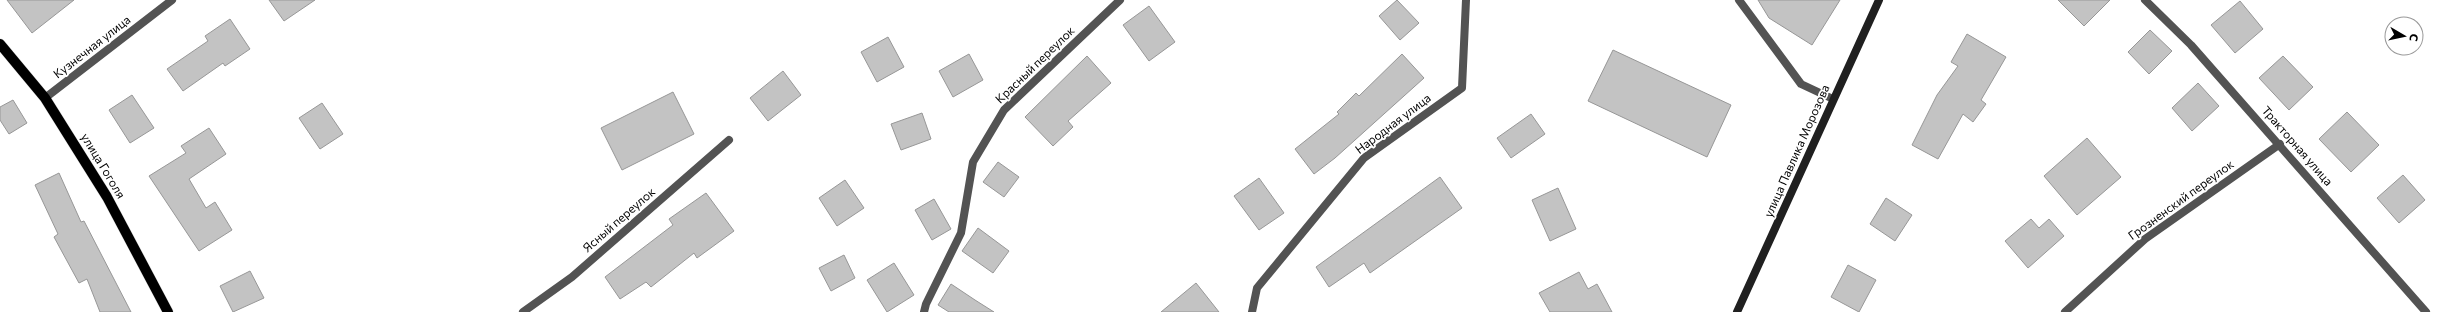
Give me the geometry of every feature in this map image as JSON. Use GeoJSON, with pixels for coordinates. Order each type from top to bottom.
{"type":"FeatureCollection","features":[{"type":"Feature","properties":{"kind":"main road","name":"улица Гоголя"},"geometry":{"type":"LineString","coordinates":[[0,44],[45,98],[107,197],[168,312]]}},
{"type":"Feature","properties":{"kind":"street","name":"Кузнечная улица"},"geometry":{"type":"LineString","coordinates":[[45,98],[172,0]]}},
{"type":"Feature","properties":{"kind":"street","name":"Красный переулок"},"geometry":{"type":"LineString","coordinates":[[924,312],[961,234],[973,162],[1004,110],[1120,0]]}},
{"type":"Feature","properties":{"kind":"street","name":"Народная улица"},"geometry":{"type":"LineString","coordinates":[[1252,312],[1257,288],[1364,158],[1462,88],[1466,0]]}},
{"type":"Feature","properties":{"kind":"street"},"geometry":{"type":"LineString","coordinates":[[1739,0],[1801,84],[1833,99]]}},
{"type":"Feature","properties":{"kind":"street","name":"улица Павлика Морозова"},"geometry":{"type":"LineString","coordinates":[[1737,312],[1879,0]]}},
{"type":"Feature","properties":{"kind":"street","name":"Тракторная улица"},"geometry":{"type":"LineString","coordinates":[[2145,0],[2191,45],[2280,144],[2426,312]]}},
{"type":"Feature","properties":{"kind":"street","name":"Ясный переулок"},"geometry":{"type":"LineString","coordinates":[[523,312],[572,277],[728,140]]}},
{"type":"Feature","properties":{"kind":"street","name":"Грозненский переулок"},"geometry":{"type":"LineString","coordinates":[[2065,312],[2145,239],[2280,144]]}},
{"type":"Feature","properties":{"kind":"building"},"geometry":{"type":"Polygon","coordinates":[[[7,0],[74,0],[32,33],[7,0]]]}},
{"type":"Feature","properties":{"kind":"building"},"geometry":{"type":"Polygon","coordinates":[[[269,0],[315,0],[284,21],[269,0]]]}},
{"type":"Feature","properties":{"kind":"building"},"geometry":{"type":"Polygon","coordinates":[[[1397,0],[1419,23],[1400,40],[1379,16],[1397,0]]]}},
{"type":"Feature","properties":{"kind":"building"},"geometry":{"type":"Polygon","coordinates":[[[1758,0],[1840,0],[1812,45],[1769,18],[1758,0]]]}},
{"type":"Feature","properties":{"kind":"building"},"geometry":{"type":"Polygon","coordinates":[[[2058,0],[2110,0],[2084,26],[2058,0]]]}},
{"type":"Feature","properties":{"kind":"building"},"geometry":{"type":"Polygon","coordinates":[[[2240,1],[2263,29],[2235,53],[2211,25],[2240,1]]]}},
{"type":"Feature","properties":{"kind":"building"},"geometry":{"type":"Polygon","coordinates":[[[1149,6],[1175,42],[1149,61],[1123,25],[1149,6]]]}},
{"type":"Feature","properties":{"kind":"building"},"geometry":{"type":"Polygon","coordinates":[[[230,19],[250,49],[225,66],[223,63],[183,91],[167,69],[208,41],[205,36],[230,19]]]}},
{"type":"Feature","properties":{"kind":"building"},"geometry":{"type":"Polygon","coordinates":[[[2150,30],[2172,51],[2149,74],[2128,52],[2150,30]]]}},
{"type":"Feature","properties":{"kind":"building"},"geometry":{"type":"Polygon","coordinates":[[[1967,34],[2006,57],[1981,100],[1986,104],[1973,122],[1963,114],[1938,159],[1912,145],[1937,95],[1958,66],[1951,62],[1967,34]]]}},
{"type":"Feature","properties":{"kind":"building"},"geometry":{"type":"Polygon","coordinates":[[[888,37],[904,67],[877,82],[861,52],[888,37]]]}},
{"type":"Feature","properties":{"kind":"building"},"geometry":{"type":"Polygon","coordinates":[[[1613,50],[1731,105],[1707,157],[1588,101],[1613,50]]]}},
{"type":"Feature","properties":{"kind":"building"},"geometry":{"type":"Polygon","coordinates":[[[969,54],[983,80],[953,97],[939,71],[969,54]]]}},
{"type":"Feature","properties":{"kind":"building"},"geometry":{"type":"Polygon","coordinates":[[[1402,54],[1424,78],[1335,158],[1314,174],[1295,149],[1339,114],[1337,112],[1356,93],[1359,96],[1402,54]]]}},
{"type":"Feature","properties":{"kind":"building"},"geometry":{"type":"Polygon","coordinates":[[[1087,56],[1111,83],[1068,121],[1073,127],[1053,146],[1025,117],[1087,56]]]}},
{"type":"Feature","properties":{"kind":"building"},"geometry":{"type":"Polygon","coordinates":[[[2283,56],[2313,87],[2289,110],[2259,78],[2283,56]]]}},
{"type":"Feature","properties":{"kind":"building"},"geometry":{"type":"Polygon","coordinates":[[[783,71],[801,95],[768,121],[750,98],[783,71]]]}},
{"type":"Feature","properties":{"kind":"building"},"geometry":{"type":"Polygon","coordinates":[[[2198,83],[2219,106],[2192,131],[2172,108],[2198,83]]]}},
{"type":"Feature","properties":{"kind":"building"},"geometry":{"type":"Polygon","coordinates":[[[673,92],[694,134],[622,170],[601,128],[673,92]]]}},
{"type":"Feature","properties":{"kind":"building"},"geometry":{"type":"Polygon","coordinates":[[[132,95],[154,128],[130,143],[109,110],[132,95]]]}},
{"type":"Feature","properties":{"kind":"building"},"geometry":{"type":"Polygon","coordinates":[[[13,100],[27,123],[9,134],[0,120],[0,107],[13,100]]]}},
{"type":"Feature","properties":{"kind":"building"},"geometry":{"type":"Polygon","coordinates":[[[322,103],[343,134],[320,149],[299,118],[322,103]]]}},
{"type":"Feature","properties":{"kind":"building"},"geometry":{"type":"Polygon","coordinates":[[[2347,112],[2379,145],[2351,172],[2319,139],[2347,112]]]}},
{"type":"Feature","properties":{"kind":"building"},"geometry":{"type":"Polygon","coordinates":[[[922,113],[931,139],[901,150],[891,124],[922,113]]]}},
{"type":"Feature","properties":{"kind":"building"},"geometry":{"type":"Polygon","coordinates":[[[1531,114],[1545,134],[1511,158],[1497,138],[1531,114]]]}},
{"type":"Feature","properties":{"kind":"building"},"geometry":{"type":"Polygon","coordinates":[[[209,128],[226,154],[189,179],[206,208],[215,202],[232,230],[199,251],[149,176],[186,153],[181,146],[209,128]]]}},
{"type":"Feature","properties":{"kind":"building"},"geometry":{"type":"Polygon","coordinates":[[[2087,138],[2121,177],[2077,215],[2044,176],[2087,138]]]}},
{"type":"Feature","properties":{"kind":"building"},"geometry":{"type":"Polygon","coordinates":[[[998,162],[1019,177],[1004,197],[983,182],[998,162]]]}},
{"type":"Feature","properties":{"kind":"building"},"geometry":{"type":"Polygon","coordinates":[[[59,173],[81,222],[84,221],[131,312],[100,312],[87,279],[79,283],[54,237],[58,234],[35,185],[59,173]]]}},
{"type":"Feature","properties":{"kind":"building"},"geometry":{"type":"Polygon","coordinates":[[[2403,175],[2425,200],[2399,223],[2377,198],[2403,175]]]}},
{"type":"Feature","properties":{"kind":"building"},"geometry":{"type":"Polygon","coordinates":[[[1440,177],[1462,208],[1370,273],[1364,263],[1329,287],[1316,267],[1440,177]]]}},
{"type":"Feature","properties":{"kind":"building"},"geometry":{"type":"Polygon","coordinates":[[[1259,178],[1284,213],[1259,230],[1234,196],[1259,178]]]}},
{"type":"Feature","properties":{"kind":"building"},"geometry":{"type":"Polygon","coordinates":[[[845,180],[864,208],[837,226],[819,198],[845,180]]]}},
{"type":"Feature","properties":{"kind":"building"},"geometry":{"type":"Polygon","coordinates":[[[1558,188],[1576,229],[1550,241],[1532,200],[1558,188]]]}},
{"type":"Feature","properties":{"kind":"building"},"geometry":{"type":"Polygon","coordinates":[[[706,193],[734,231],[697,258],[694,253],[651,287],[646,282],[620,299],[605,277],[673,225],[669,219],[706,193]]]}},
{"type":"Feature","properties":{"kind":"building"},"geometry":{"type":"Polygon","coordinates":[[[1886,198],[1912,215],[1895,241],[1870,224],[1886,198]]]}},
{"type":"Feature","properties":{"kind":"building"},"geometry":{"type":"Polygon","coordinates":[[[934,199],[951,229],[932,240],[915,210],[934,199]]]}},
{"type":"Feature","properties":{"kind":"building"},"geometry":{"type":"Polygon","coordinates":[[[2031,219],[2039,228],[2049,219],[2064,236],[2028,268],[2005,241],[2031,219]]]}},
{"type":"Feature","properties":{"kind":"building"},"geometry":{"type":"Polygon","coordinates":[[[978,228],[1009,251],[993,273],[962,251],[978,228]]]}},
{"type":"Feature","properties":{"kind":"building"},"geometry":{"type":"Polygon","coordinates":[[[844,255],[855,278],[831,291],[819,268],[844,255]]]}},
{"type":"Feature","properties":{"kind":"building"},"geometry":{"type":"Polygon","coordinates":[[[894,263],[914,295],[887,312],[867,280],[894,263]]]}},
{"type":"Feature","properties":{"kind":"building"},"geometry":{"type":"Polygon","coordinates":[[[1848,265],[1876,280],[1859,312],[1831,297],[1848,265]]]}},
{"type":"Feature","properties":{"kind":"building"},"geometry":{"type":"Polygon","coordinates":[[[250,271],[264,298],[233,312],[220,286],[250,271]]]}},
{"type":"Feature","properties":{"kind":"building"},"geometry":{"type":"Polygon","coordinates":[[[1579,272],[1588,289],[1597,284],[1612,312],[1550,312],[1539,293],[1579,272]]]}},
{"type":"Feature","properties":{"kind":"building"},"geometry":{"type":"Polygon","coordinates":[[[1196,283],[1219,312],[1161,312],[1196,283]]]}},
{"type":"Feature","properties":{"kind":"building"},"geometry":{"type":"Polygon","coordinates":[[[951,284],[994,312],[949,312],[938,305],[951,284]]]}}]}
